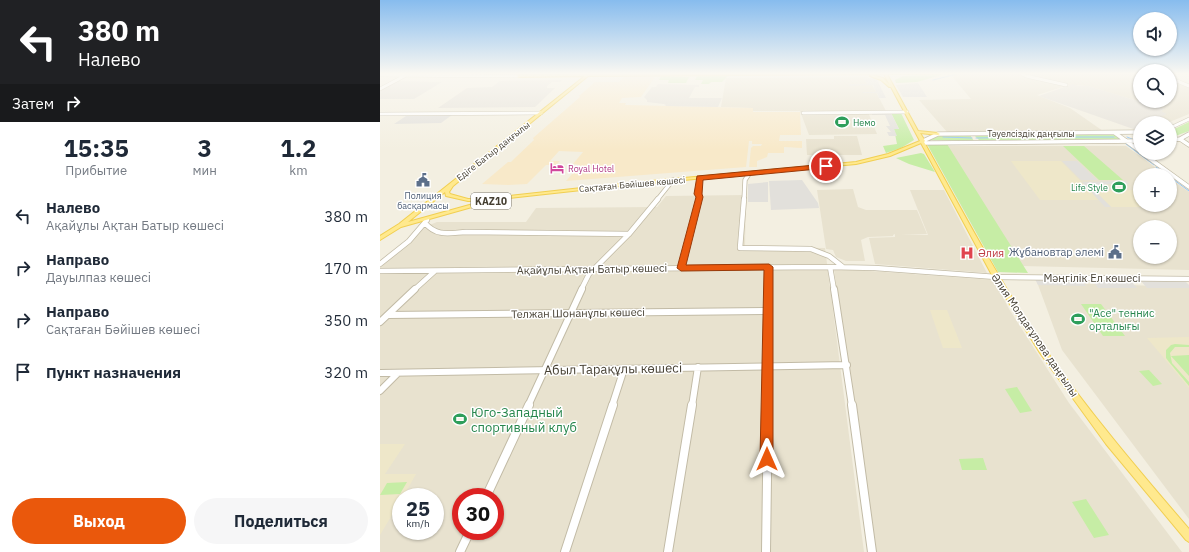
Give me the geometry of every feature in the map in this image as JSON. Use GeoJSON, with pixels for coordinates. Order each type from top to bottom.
{"type":"FeatureCollection","features":[{"type":"Feature","properties":{"kind":"main road","name":"Едіге Батыр даңғылы"},"geometry":{"type":"LineString","coordinates":[[380,242],[558,99]]}},
{"type":"Feature","properties":{"kind":"main road","name":"Әлия Молдағұлова даңғылы"},"geometry":{"type":"LineString","coordinates":[[899,99],[996,277],[1043,352],[1109,441],[1189,537]]}},
{"type":"Feature","properties":{"kind":"main road"},"geometry":{"type":"LineString","coordinates":[[918,132],[938,134]]}},
{"type":"Feature","properties":{"kind":"main road","name":"Сақтаған Бәйішев көшесі"},"geometry":{"type":"LineString","coordinates":[[399,226],[509,197],[856,163],[887,156],[923,142]]}},
{"type":"Feature","properties":{"kind":"main road"},"geometry":{"type":"LineString","coordinates":[[454,182],[447,192],[448,195],[456,198],[476,200],[509,197]]}},
{"type":"Feature","properties":{"kind":"main road","name":"KAZ10"},"geometry":{"type":"LineString","coordinates":[[380,242],[401,230],[440,215]]}},
{"type":"Feature","properties":{"kind":"main road","name":"Едіге Батыр даңғылы"},"geometry":{"type":"LineString","coordinates":[[380,238],[399,226]]}},
{"type":"Feature","properties":{"kind":"street"},"geometry":{"type":"LineString","coordinates":[[803,113],[907,112]]}},
{"type":"Feature","properties":{"kind":"street"},"geometry":{"type":"LineString","coordinates":[[380,114],[541,113]]}},
{"type":"Feature","properties":{"kind":"street"},"geometry":{"type":"LineString","coordinates":[[1177,125],[1189,119]]}},
{"type":"Feature","properties":{"kind":"street"},"geometry":{"type":"LineString","coordinates":[[1115,132],[1133,146]]}},
{"type":"Feature","properties":{"kind":"street","name":"Тәуелсіздік даңғылы"},"geometry":{"type":"LineString","coordinates":[[923,142],[938,134],[1133,132]]}},
{"type":"Feature","properties":{"kind":"street"},"geometry":{"type":"LineString","coordinates":[[970,133],[976,142]]}},
{"type":"Feature","properties":{"kind":"street"},"geometry":{"type":"LineString","coordinates":[[1177,139],[1189,134]]}},
{"type":"Feature","properties":{"kind":"street"},"geometry":{"type":"LineString","coordinates":[[1180,139],[1189,144]]}},
{"type":"Feature","properties":{"kind":"street","name":"Тәуелсіздік даңғылы"},"geometry":{"type":"LineString","coordinates":[[923,142],[1133,141]]}},
{"type":"Feature","properties":{"kind":"street"},"geometry":{"type":"LineString","coordinates":[[1152,160],[1189,187]]}},
{"type":"Feature","properties":{"kind":"street"},"geometry":{"type":"LineString","coordinates":[[749,174],[745,180],[740,248],[811,249],[829,256],[843,267]]}},
{"type":"Feature","properties":{"kind":"street"},"geometry":{"type":"LineString","coordinates":[[681,268],[699,197],[700,178]]}},
{"type":"Feature","properties":{"kind":"street"},"geometry":{"type":"LineString","coordinates":[[490,488],[589,274],[629,234],[673,180]]}},
{"type":"Feature","properties":{"kind":"street"},"geometry":{"type":"LineString","coordinates":[[380,264],[409,241],[426,221],[432,232],[439,234],[466,232],[629,234]]}},
{"type":"Feature","properties":{"kind":"street"},"geometry":{"type":"LineString","coordinates":[[766,552],[769,267]]}},
{"type":"Feature","properties":{"kind":"street"},"geometry":{"type":"LineString","coordinates":[[830,267],[847,366],[872,552]]}},
{"type":"Feature","properties":{"kind":"street","name":"Ақайұлы Ақтан Батыр көшесі"},"geometry":{"type":"LineString","coordinates":[[380,271],[843,267],[996,277]]}},
{"type":"Feature","properties":{"kind":"street"},"geometry":{"type":"LineString","coordinates":[[380,322],[435,270]]}},
{"type":"Feature","properties":{"kind":"street","name":"Мәңгілік Ел көшесі"},"geometry":{"type":"LineString","coordinates":[[996,277],[1189,279]]}},
{"type":"Feature","properties":{"kind":"street","name":"Телжан Шонанұлы көшесі"},"geometry":{"type":"LineString","coordinates":[[388,315],[768,311]]}},
{"type":"Feature","properties":{"kind":"street","name":"Абыл Тарақұлы көшесі"},"geometry":{"type":"LineString","coordinates":[[380,373],[698,367],[847,366]]}},
{"type":"Feature","properties":{"kind":"street"},"geometry":{"type":"LineString","coordinates":[[668,552],[698,367]]}},
{"type":"Feature","properties":{"kind":"street"},"geometry":{"type":"LineString","coordinates":[[565,552],[624,369]]}},
{"type":"Feature","properties":{"kind":"street"},"geometry":{"type":"LineString","coordinates":[[380,391],[398,373]]}},
{"type":"Feature","properties":{"kind":"street"},"geometry":{"type":"LineString","coordinates":[[460,552],[466,540]]}},
{"type":"Feature","properties":{"kind":"shaded area"},"geometry":{"type":"Polygon","coordinates":[[[451,99],[544,99],[535,107],[438,108],[451,99]]]}},
{"type":"Feature","properties":{"kind":"shaded area"},"geometry":{"type":"Polygon","coordinates":[[[578,99],[622,99],[619,103],[626,103],[625,105],[753,108],[753,112],[800,112],[801,135],[780,135],[779,141],[802,141],[802,148],[784,147],[784,153],[768,153],[767,157],[757,161],[757,167],[749,167],[751,148],[753,146],[761,146],[762,144],[752,144],[752,141],[749,141],[746,167],[566,181],[580,165],[573,164],[583,152],[559,151],[550,161],[560,161],[556,165],[546,165],[527,184],[482,184],[508,162],[511,162],[534,140],[533,138],[578,99]]]}},
{"type":"Feature","properties":{"kind":"shaded area"},"geometry":{"type":"Polygon","coordinates":[[[646,99],[722,99],[718,107],[665,106],[666,105],[664,104],[647,102],[646,99]]]}},
{"type":"Feature","properties":{"kind":"shaded area"},"geometry":{"type":"Polygon","coordinates":[[[722,99],[880,99],[886,111],[868,112],[877,134],[809,135],[800,111],[751,111],[752,108],[721,107],[722,99]]]}},
{"type":"Feature","properties":{"kind":"shaded area"},"geometry":{"type":"Polygon","coordinates":[[[1047,99],[1070,108],[1103,131],[947,132],[919,100],[1047,99]]]}},
{"type":"Feature","properties":{"kind":"shaded area"},"geometry":{"type":"Polygon","coordinates":[[[1047,99],[1131,99],[1133,99],[1133,108],[1162,108],[1165,109],[1161,111],[1167,114],[1163,116],[1133,116],[1133,129],[1047,99]]]}},
{"type":"Feature","properties":{"kind":"shaded area"},"geometry":{"type":"Polygon","coordinates":[[[1177,99],[1189,99],[1189,114],[1177,119],[1177,116],[1157,116],[1164,109],[1161,108],[1177,108],[1177,99]]]}},
{"type":"Feature","properties":{"kind":"shaded area"},"geometry":{"type":"Polygon","coordinates":[[[872,113],[891,113],[899,129],[894,129],[897,136],[889,136],[887,132],[891,132],[886,126],[890,126],[885,115],[872,115],[872,113]]]}},
{"type":"Feature","properties":{"kind":"shaded area"},"geometry":{"type":"Polygon","coordinates":[[[452,115],[441,123],[394,124],[406,116],[452,115]]]}},
{"type":"Feature","properties":{"kind":"shaded area"},"geometry":{"type":"Polygon","coordinates":[[[834,136],[857,136],[862,155],[807,155],[806,139],[834,139],[834,136]]]}},
{"type":"Feature","properties":{"kind":"shaded area"},"geometry":{"type":"Polygon","coordinates":[[[947,146],[1126,146],[1133,151],[1133,160],[1145,160],[1156,168],[1133,168],[1133,212],[1177,212],[1177,183],[1189,192],[1189,270],[1022,266],[947,146]]]}},
{"type":"Feature","properties":{"kind":"shaded area"},"geometry":{"type":"Polygon","coordinates":[[[1011,161],[1061,161],[1099,200],[1040,200],[1011,161]]]}},
{"type":"Feature","properties":{"kind":"shaded area"},"geometry":{"type":"Polygon","coordinates":[[[1062,161],[1077,161],[1097,180],[1081,180],[1062,161]]]}},
{"type":"Feature","properties":{"kind":"shaded area"},"geometry":{"type":"Polygon","coordinates":[[[802,180],[818,203],[819,208],[771,210],[769,181],[802,180]]]}},
{"type":"Feature","properties":{"kind":"shaded area"},"geometry":{"type":"Polygon","coordinates":[[[1126,181],[1129,184],[1103,184],[1107,189],[1093,189],[1111,207],[1105,207],[1082,182],[1126,181]]]}},
{"type":"Feature","properties":{"kind":"shaded area"},"geometry":{"type":"Polygon","coordinates":[[[768,182],[768,202],[748,202],[748,184],[768,182]]]}},
{"type":"Feature","properties":{"kind":"shaded area"},"geometry":{"type":"Polygon","coordinates":[[[853,189],[858,207],[866,210],[917,210],[927,234],[901,235],[928,235],[910,190],[944,190],[987,273],[875,264],[869,238],[895,237],[895,234],[893,236],[868,237],[861,240],[865,261],[846,261],[836,257],[833,250],[826,249],[817,190],[853,189]]]}},
{"type":"Feature","properties":{"kind":"shaded area"},"geometry":{"type":"Polygon","coordinates":[[[1133,190],[1133,207],[1111,207],[1095,191],[1133,190]]]}},
{"type":"Feature","properties":{"kind":"shaded area"},"geometry":{"type":"Polygon","coordinates":[[[746,195],[745,247],[825,248],[864,552],[380,552],[380,261],[422,228],[437,222],[526,222],[536,208],[657,207],[666,196],[746,195]]]}},
{"type":"Feature","properties":{"kind":"shaded area"},"geometry":{"type":"Polygon","coordinates":[[[834,270],[857,270],[994,280],[1009,309],[1069,403],[1182,552],[872,552],[834,270]]]}},
{"type":"Feature","properties":{"kind":"shaded area"},"geometry":{"type":"Polygon","coordinates":[[[1035,279],[1082,280],[1086,286],[1038,285],[1035,279]]]}},
{"type":"Feature","properties":{"kind":"shaded area"},"geometry":{"type":"Polygon","coordinates":[[[1092,280],[1130,280],[1137,288],[1098,288],[1092,280]]]}},
{"type":"Feature","properties":{"kind":"shaded area"},"geometry":{"type":"Polygon","coordinates":[[[1141,281],[1185,281],[1189,285],[1189,288],[1147,288],[1141,281]]]}},
{"type":"Feature","properties":{"kind":"shaded area"},"geometry":{"type":"Polygon","coordinates":[[[1037,282],[1189,287],[1189,519],[1062,350],[1037,282]]]}},
{"type":"Feature","properties":{"kind":"shaded area"},"geometry":{"type":"Polygon","coordinates":[[[930,310],[947,310],[962,348],[943,348],[930,310]]]}},
{"type":"Feature","properties":{"kind":"shaded area"},"geometry":{"type":"Polygon","coordinates":[[[1189,337],[1189,388],[1147,338],[1189,337]]]}},
{"type":"Feature","properties":{"kind":"shaded area"},"geometry":{"type":"Polygon","coordinates":[[[380,444],[405,444],[385,474],[416,474],[408,488],[392,488],[392,515],[380,535],[380,444]]]}},
{"type":"Feature","properties":{"kind":"green space"},"geometry":{"type":"Polygon","coordinates":[[[891,113],[901,113],[914,140],[901,148],[886,153],[883,146],[897,144],[894,129],[899,129],[891,113]]]}},
{"type":"Feature","properties":{"kind":"green space"},"geometry":{"type":"Polygon","coordinates":[[[1189,122],[1189,131],[1177,135],[1177,128],[1189,122]]]}},
{"type":"Feature","properties":{"kind":"green space"},"geometry":{"type":"Polygon","coordinates":[[[1114,134],[1121,139],[980,141],[975,136],[1114,134]]]}},
{"type":"Feature","properties":{"kind":"green space"},"geometry":{"type":"Polygon","coordinates":[[[942,135],[970,135],[974,141],[928,140],[942,135]]]}},
{"type":"Feature","properties":{"kind":"green space"},"geometry":{"type":"Polygon","coordinates":[[[927,144],[947,144],[1028,273],[998,272],[927,144]]]}},
{"type":"Feature","properties":{"kind":"green space"},"geometry":{"type":"Polygon","coordinates":[[[1063,146],[1084,146],[1123,180],[1099,180],[1063,146]]]}},
{"type":"Feature","properties":{"kind":"green space"},"geometry":{"type":"Polygon","coordinates":[[[921,153],[924,154],[935,172],[909,164],[896,158],[921,153]]]}},
{"type":"Feature","properties":{"kind":"green space"},"geometry":{"type":"Polygon","coordinates":[[[1081,304],[1101,304],[1125,336],[1103,336],[1081,304]]]}},
{"type":"Feature","properties":{"kind":"green space"},"geometry":{"type":"Polygon","coordinates":[[[1171,345],[1189,345],[1189,347],[1175,347],[1170,353],[1172,363],[1189,382],[1189,386],[1166,358],[1166,350],[1171,345]]]}},
{"type":"Feature","properties":{"kind":"green space"},"geometry":{"type":"Polygon","coordinates":[[[1189,355],[1189,376],[1171,356],[1189,355]]]}},
{"type":"Feature","properties":{"kind":"green space"},"geometry":{"type":"Polygon","coordinates":[[[1149,370],[1162,384],[1153,386],[1139,371],[1149,370]]]}},
{"type":"Feature","properties":{"kind":"green space"},"geometry":{"type":"Polygon","coordinates":[[[1017,387],[1032,411],[1020,413],[1005,389],[1017,387]]]}},
{"type":"Feature","properties":{"kind":"green space"},"geometry":{"type":"Polygon","coordinates":[[[983,458],[987,470],[962,470],[959,459],[983,458]]]}},
{"type":"Feature","properties":{"kind":"green space"},"geometry":{"type":"Polygon","coordinates":[[[407,482],[404,488],[392,488],[392,494],[380,495],[387,483],[407,482]]]}},
{"type":"Feature","properties":{"kind":"green space"},"geometry":{"type":"Polygon","coordinates":[[[1086,499],[1109,535],[1094,538],[1072,502],[1086,499]]]}},
{"type":"Feature","properties":{"kind":"waterway"},"geometry":{"type":"LineString","coordinates":[[943,137],[972,138]]}},
{"type":"Feature","properties":{"kind":"waterway"},"geometry":{"type":"LineString","coordinates":[[976,138],[1035,137]]}},
{"type":"Feature","properties":{"kind":"waterway"},"geometry":{"type":"LineString","coordinates":[[1038,137],[1114,137]]}},
{"type":"Feature","properties":{"kind":"waterway"},"geometry":{"type":"LineString","coordinates":[[1127,137],[1132,139]]}},
{"type":"Feature","properties":{"kind":"waterway"},"geometry":{"type":"LineString","coordinates":[[1126,144],[1154,165]]}},
{"type":"Feature","properties":{"kind":"waterway"},"geometry":{"type":"LineString","coordinates":[[1177,182],[1189,191]]}},
{"type":"Feature","properties":{"kind":"place","name":"Немо"},"geometry":{"type":"Point","coordinates":[842,122]}},
{"type":"Feature","properties":{"kind":"place","name":"Royal Hotel"},"geometry":{"type":"Point","coordinates":[557,168]}},
{"type":"Feature","properties":{"kind":"place","name":"Полиция басқармасы"},"geometry":{"type":"Point","coordinates":[423,180]}},
{"type":"Feature","properties":{"kind":"place","name":"Life Style"},"geometry":{"type":"Point","coordinates":[1119,187]}},
{"type":"Feature","properties":{"kind":"place","name":"Жұбановтар әлемі"},"geometry":{"type":"Point","coordinates":[1115,252]}},
{"type":"Feature","properties":{"kind":"place","name":"Әлия"},"geometry":{"type":"Point","coordinates":[967,253]}},
{"type":"Feature","properties":{"kind":"place","name":"\"Ace\" теннис орталығы"},"geometry":{"type":"Point","coordinates":[1078,319]}},
{"type":"Feature","properties":{"kind":"place","name":"Юго-Западный спортивный клуб"},"geometry":{"type":"Point","coordinates":[460,419]}},
{"type":"Feature","properties":{"kind":"route"},"geometry":{"type":"LineString","coordinates":[[767,459],[769,267],[681,268],[699,197],[700,178],[826,166]]}}]}
